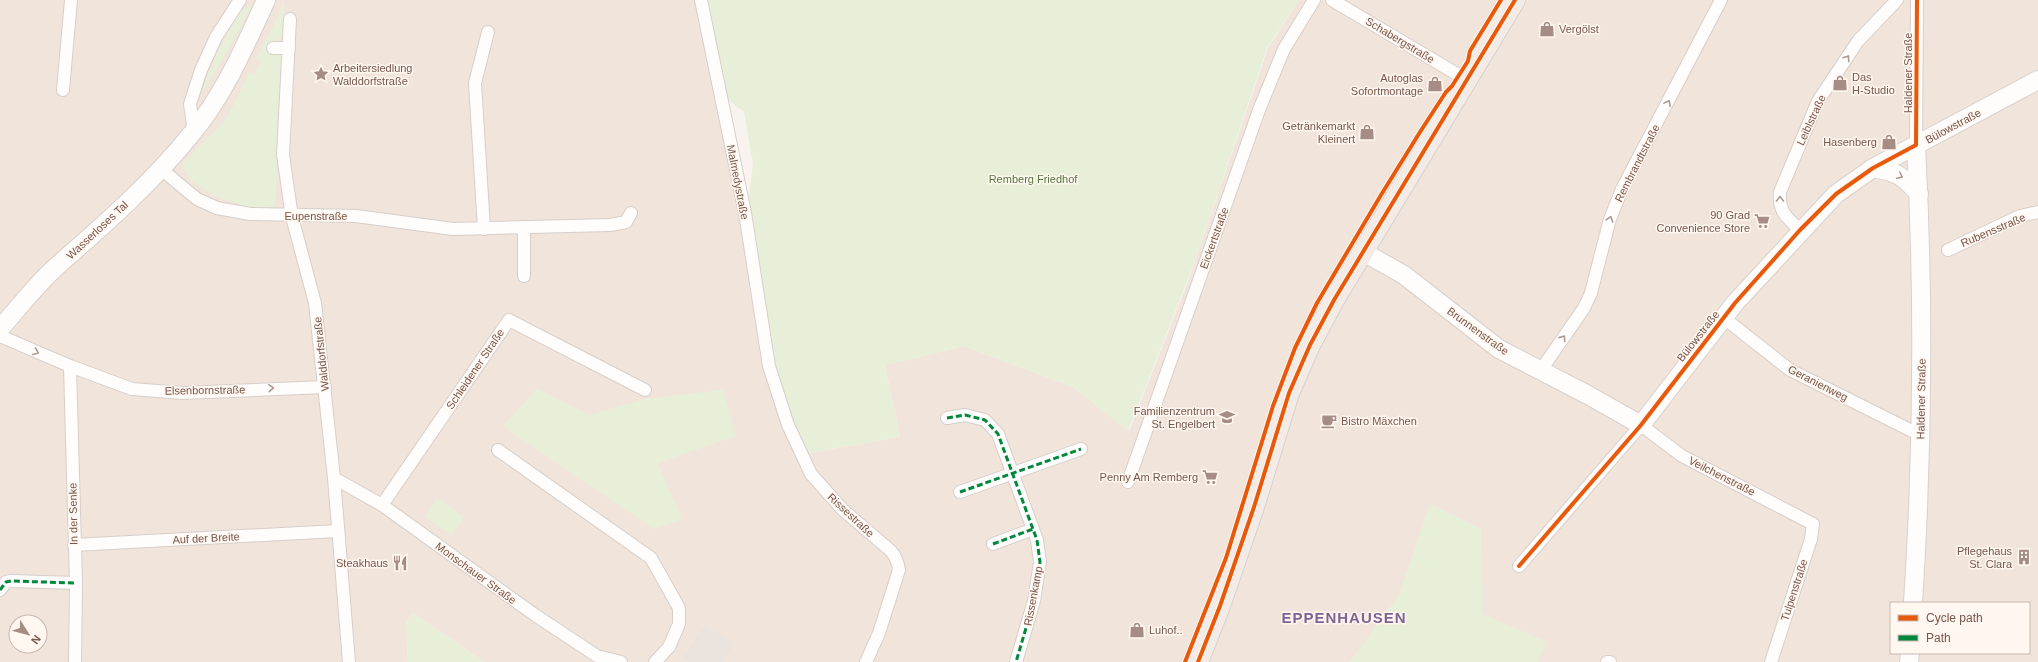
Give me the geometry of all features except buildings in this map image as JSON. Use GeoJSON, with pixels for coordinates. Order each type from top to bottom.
{"type":"FeatureCollection","features":[{"type":"Feature","properties":{"kind":"main road","name":"Wasserloses Tal"},"geometry":{"type":"LineString","coordinates":[[0,329],[57,267],[102,227],[161,169],[194,131],[220,94],[245,47],[266,0]]}},
{"type":"Feature","properties":{"kind":"main road"},"geometry":{"type":"LineString","coordinates":[[1198,662],[1220,606],[1254,507],[1289,393],[1320,325],[1515,0]]}},
{"type":"Feature","properties":{"kind":"main road","name":"Bülowstraße"},"geometry":{"type":"LineString","coordinates":[[1641,425],[1724,318],[1800,230],[1836,194],[1873,168],[2038,80]]}},
{"type":"Feature","properties":{"kind":"main road","name":"Haldener Straße"},"geometry":{"type":"LineString","coordinates":[[1913,602],[1920,435],[1922,285],[1916,145]]}},
{"type":"Feature","properties":{"kind":"main road"},"geometry":{"type":"LineString","coordinates":[[1873,168],[1895,173],[1906,179],[1919,194]]}},
{"type":"Feature","properties":{"kind":"main road","name":"Brunnenstraße"},"geometry":{"type":"LineString","coordinates":[[1363,252],[1404,275],[1499,349],[1541,370],[1641,425]]}},
{"type":"Feature","properties":{"kind":"street"},"geometry":{"type":"LineString","coordinates":[[62,90],[71,0]]}},
{"type":"Feature","properties":{"kind":"street"},"geometry":{"type":"LineString","coordinates":[[194,131],[190,104],[201,70],[216,37],[240,0]]}},
{"type":"Feature","properties":{"kind":"street","name":"Malmedystraße"},"geometry":{"type":"LineString","coordinates":[[701,0],[745,213],[769,366]]}},
{"type":"Feature","properties":{"kind":"street","name":"Eickertstraße"},"geometry":{"type":"LineString","coordinates":[[1128,482],[1259,110],[1284,48],[1314,0]]}},
{"type":"Feature","properties":{"kind":"street","name":"Schabergstraße"},"geometry":{"type":"LineString","coordinates":[[1332,0],[1467,80]]}},
{"type":"Feature","properties":{"kind":"street","name":"Rembrandtstraße"},"geometry":{"type":"LineString","coordinates":[[1541,370],[1589,298],[1598,270],[1610,218],[1622,189],[1721,0]]}},
{"type":"Feature","properties":{"kind":"street","name":"Leiblstraße"},"geometry":{"type":"LineString","coordinates":[[1800,230],[1783,213],[1779,203],[1780,192],[1818,101],[1858,41],[1897,0]]}},
{"type":"Feature","properties":{"kind":"street","name":"Haldener Straße"},"geometry":{"type":"LineString","coordinates":[[1916,145],[1918,0]]}},
{"type":"Feature","properties":{"kind":"street","name":"Walddorfstraße"},"geometry":{"type":"LineString","coordinates":[[290,19],[283,155],[292,217],[315,303],[334,478],[349,662]]}},
{"type":"Feature","properties":{"kind":"street"},"geometry":{"type":"LineString","coordinates":[[484,229],[476,83],[488,32]]}},
{"type":"Feature","properties":{"kind":"street"},"geometry":{"type":"LineString","coordinates":[[273,48],[289,48]]}},
{"type":"Feature","properties":{"kind":"street","name":"Eupenstraße"},"geometry":{"type":"LineString","coordinates":[[161,169],[197,199],[217,208],[250,214],[292,217],[356,216],[453,229],[484,229],[610,225],[626,222],[631,213]]}},
{"type":"Feature","properties":{"kind":"street","name":"Rubensstraße"},"geometry":{"type":"LineString","coordinates":[[1948,250],[2020,216],[2038,212]]}},
{"type":"Feature","properties":{"kind":"street"},"geometry":{"type":"LineString","coordinates":[[524,227],[524,276]]}},
{"type":"Feature","properties":{"kind":"street","name":"Geranienweg"},"geometry":{"type":"LineString","coordinates":[[1724,318],[1790,370],[1920,435]]}},
{"type":"Feature","properties":{"kind":"street","name":"Schleidener Straße"},"geometry":{"type":"LineString","coordinates":[[382,505],[508,320],[645,390]]}},
{"type":"Feature","properties":{"kind":"street","name":"Elsenbornstraße"},"geometry":{"type":"LineString","coordinates":[[0,336],[70,366],[132,389],[182,393],[325,387]]}},
{"type":"Feature","properties":{"kind":"street","name":"In der Senke"},"geometry":{"type":"LineString","coordinates":[[70,366],[76,583],[75,662]]}},
{"type":"Feature","properties":{"kind":"street","name":"Rissestraße"},"geometry":{"type":"LineString","coordinates":[[769,366],[788,425],[811,474],[842,509],[896,558],[899,570],[879,633],[866,662]]}},
{"type":"Feature","properties":{"kind":"street","name":"Rissenkamp"},"geometry":{"type":"LineString","coordinates":[[947,418],[965,415],[985,420],[998,434],[1038,546],[1040,562],[1034,601],[1016,662]]}},
{"type":"Feature","properties":{"kind":"street","name":"Veilchenstraße"},"geometry":{"type":"LineString","coordinates":[[1641,425],[1682,456],[1808,521]]}},
{"type":"Feature","properties":{"kind":"street","name":"Bülowstraße"},"geometry":{"type":"LineString","coordinates":[[1519,566],[1641,425]]}},
{"type":"Feature","properties":{"kind":"street"},"geometry":{"type":"LineString","coordinates":[[960,492],[1082,449]]}},
{"type":"Feature","properties":{"kind":"street"},"geometry":{"type":"LineString","coordinates":[[498,450],[651,558],[679,608],[679,624],[669,646],[655,662]]}},
{"type":"Feature","properties":{"kind":"street","name":"Monschauer Straße"},"geometry":{"type":"LineString","coordinates":[[334,478],[382,505],[535,615],[597,656],[621,662]]}},
{"type":"Feature","properties":{"kind":"street","name":"Tulpenstraße"},"geometry":{"type":"LineString","coordinates":[[1771,662],[1811,539],[1813,524],[1808,521]]}},
{"type":"Feature","properties":{"kind":"street"},"geometry":{"type":"LineString","coordinates":[[993,544],[1033,529]]}},
{"type":"Feature","properties":{"kind":"street","name":"Auf der Breite"},"geometry":{"type":"LineString","coordinates":[[74,545],[338,531]]}},
{"type":"Feature","properties":{"kind":"street"},"geometry":{"type":"LineString","coordinates":[[0,590],[6,582],[11,581],[76,583]]}},
{"type":"Feature","properties":{"kind":"shaded area"},"geometry":{"type":"Polygon","coordinates":[[[0,0],[701,0],[811,474],[898,565],[865,662],[484,662],[413,613],[406,623],[408,662],[0,662],[0,0]]]}},
{"type":"Feature","properties":{"kind":"shaded area"},"geometry":{"type":"Polygon","coordinates":[[[1299,0],[2038,0],[2038,662],[867,662],[899,564],[842,509],[803,454],[900,437],[885,365],[964,346],[1073,387],[1129,431],[1189,279],[1268,48],[1299,0]]]}},
{"type":"Feature","properties":{"kind":"shaded area"},"geometry":{"type":"Polygon","coordinates":[[[705,625],[734,644],[722,662],[689,662],[683,658],[705,625]]]}},
{"type":"Feature","properties":{"kind":"green space"},"geometry":{"type":"Polygon","coordinates":[[[284,0],[286,36],[270,42],[270,50],[281,53],[283,58],[275,208],[251,208],[214,196],[190,179],[182,164],[223,123],[234,105],[249,72],[254,75],[261,62],[256,58],[273,27],[284,0]]]}},
{"type":"Feature","properties":{"kind":"green space","name":"Remberg Friedhof"},"geometry":{"type":"Polygon","coordinates":[[[704,0],[1299,0],[1267,48],[1194,264],[1128,431],[1073,387],[964,346],[885,365],[900,437],[803,454],[769,365],[747,212],[753,163],[744,112],[722,95],[704,0]]]}},
{"type":"Feature","properties":{"kind":"green space"},"geometry":{"type":"Polygon","coordinates":[[[252,5],[224,57],[200,96],[215,57],[240,11],[252,5]]]}},
{"type":"Feature","properties":{"kind":"green space"},"geometry":{"type":"Polygon","coordinates":[[[537,389],[589,415],[646,399],[723,390],[736,436],[657,463],[682,519],[654,529],[503,426],[537,389]]]}},
{"type":"Feature","properties":{"kind":"green space"},"geometry":{"type":"Polygon","coordinates":[[[437,498],[464,517],[452,535],[425,517],[437,498]]]}},
{"type":"Feature","properties":{"kind":"green space"},"geometry":{"type":"Polygon","coordinates":[[[1430,504],[1481,529],[1483,614],[1546,642],[1538,662],[1350,662],[1399,595],[1430,504]]]}},
{"type":"Feature","properties":{"kind":"green space"},"geometry":{"type":"Polygon","coordinates":[[[413,613],[484,662],[408,662],[406,623],[413,613]]]}},
{"type":"Feature","properties":{"kind":"marked path"},"geometry":{"type":"LineString","coordinates":[[947,418],[965,415],[985,420],[998,434],[1037,540],[1040,562],[1034,601],[1016,662]]}},
{"type":"Feature","properties":{"kind":"marked path"},"geometry":{"type":"LineString","coordinates":[[960,492],[1081,449]]}},
{"type":"Feature","properties":{"kind":"marked path"},"geometry":{"type":"LineString","coordinates":[[993,544],[1033,529]]}},
{"type":"Feature","properties":{"kind":"marked path"},"geometry":{"type":"LineString","coordinates":[[0,590],[6,582],[11,581],[76,583]]}},
{"type":"Feature","properties":{"kind":"cycle path"},"geometry":{"type":"LineString","coordinates":[[1185,662],[1226,558],[1273,406],[1295,348],[1317,303],[1420,132],[1468,61],[1470,51],[1501,0]]}},
{"type":"Feature","properties":{"kind":"cycle path"},"geometry":{"type":"LineString","coordinates":[[1198,662],[1220,606],[1254,507],[1289,393],[1310,345],[1334,300],[1515,0]]}},
{"type":"Feature","properties":{"kind":"cycle path"},"geometry":{"type":"LineString","coordinates":[[1519,566],[1641,425],[1735,303],[1800,230],[1836,194],[1873,168],[1916,145],[1917,0]]}},
{"type":"Feature","properties":{"kind":"place","name":"Vergölst"},"geometry":{"type":"Point","coordinates":[1547,29]}},
{"type":"Feature","properties":{"kind":"place","name":"Arbeitersiedlung Walddorfstraße"},"geometry":{"type":"Point","coordinates":[321,74]}},
{"type":"Feature","properties":{"kind":"place","name":"Das H-Studio"},"geometry":{"type":"Point","coordinates":[1840,83]}},
{"type":"Feature","properties":{"kind":"place","name":"Autoglas Sofortmontage"},"geometry":{"type":"Point","coordinates":[1435,84]}},
{"type":"Feature","properties":{"kind":"place","name":"Getränkemarkt Kleinert"},"geometry":{"type":"Point","coordinates":[1367,132]}},
{"type":"Feature","properties":{"kind":"place","name":"Hasenberg"},"geometry":{"type":"Point","coordinates":[1889,142]}},
{"type":"Feature","properties":{"kind":"place","name":"90 Grad Convenience Store"},"geometry":{"type":"Point","coordinates":[1762,221]}},
{"type":"Feature","properties":{"kind":"place","name":"Familienzentrum St. Engelbert"},"geometry":{"type":"Point","coordinates":[1227,417]}},
{"type":"Feature","properties":{"kind":"place","name":"Bistro Mäxchen"},"geometry":{"type":"Point","coordinates":[1329,421]}},
{"type":"Feature","properties":{"kind":"place","name":"Penny Am Remberg"},"geometry":{"type":"Point","coordinates":[1210,477]}},
{"type":"Feature","properties":{"kind":"place","name":"Pflegehaus St. Clara"},"geometry":{"type":"Point","coordinates":[2024,557]}},
{"type":"Feature","properties":{"kind":"place","name":"Steakhaus"},"geometry":{"type":"Point","coordinates":[400,563]}},
{"type":"Feature","properties":{"kind":"place","name":"Luhof.."},"geometry":{"type":"Point","coordinates":[1137,630]}},
{"type":"Feature","properties":{"kind":"district","name":"EPPENHAUSEN"},"geometry":{"type":"Point","coordinates":[1344,617]}}]}
